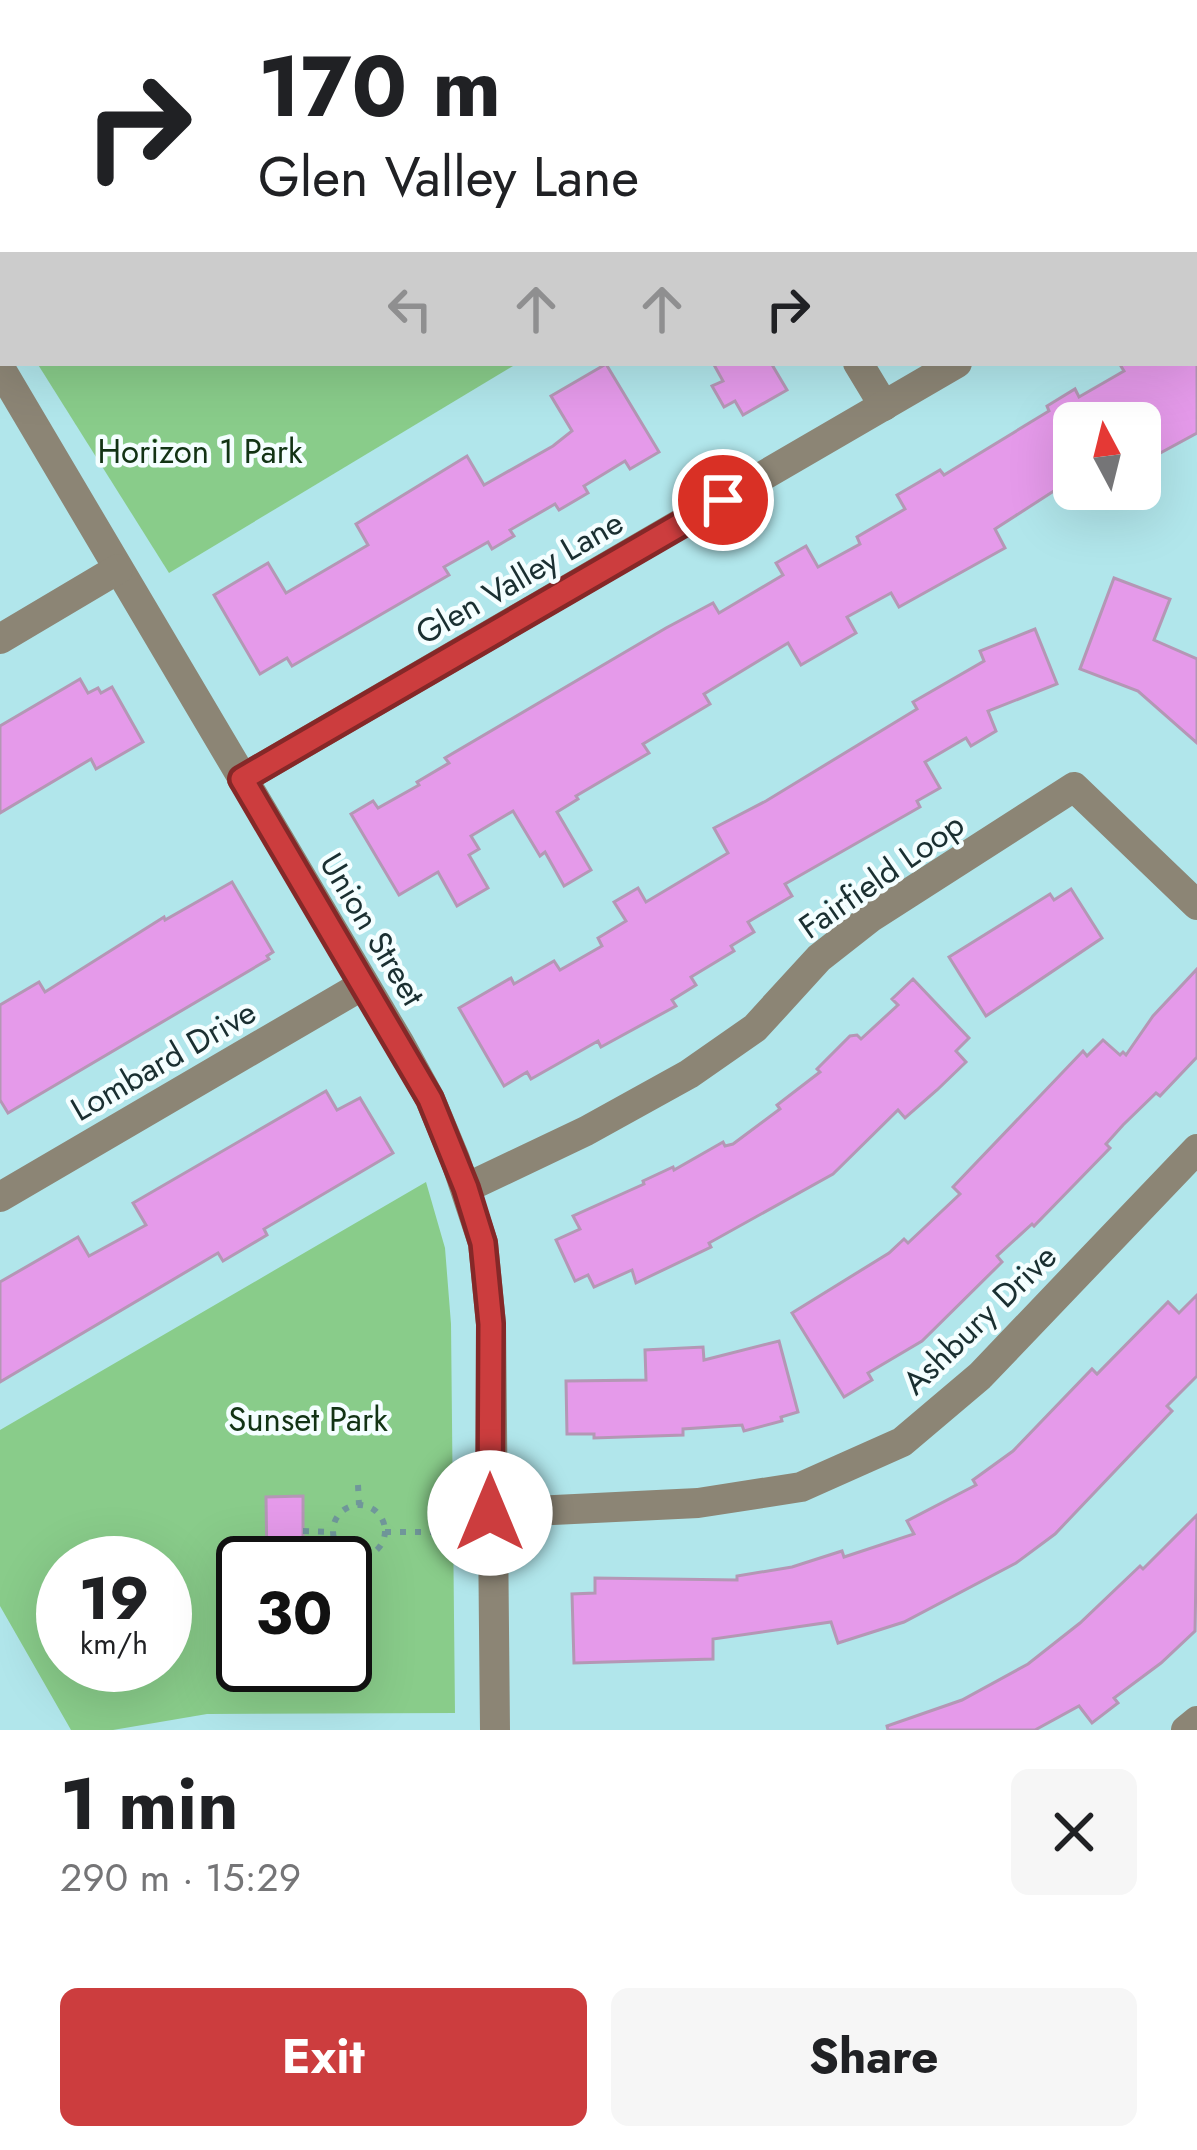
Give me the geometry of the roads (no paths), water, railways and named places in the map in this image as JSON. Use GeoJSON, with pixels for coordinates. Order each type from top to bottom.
{"type":"FeatureCollection","features":[{"type":"Feature","properties":{"kind":"street"},"geometry":{"type":"LineString","coordinates":[[859,366],[884,406]]}},
{"type":"Feature","properties":{"kind":"street","name":"Glen Valley Lane"},"geometry":{"type":"LineString","coordinates":[[242,779],[952,366]]}},
{"type":"Feature","properties":{"kind":"street","name":"Union Street"},"geometry":{"type":"LineString","coordinates":[[0,368],[430,1099],[466,1188],[483,1243],[491,1324],[495,1730]]}},
{"type":"Feature","properties":{"kind":"street"},"geometry":{"type":"LineString","coordinates":[[0,638],[118,569]]}},
{"type":"Feature","properties":{"kind":"street","name":"Fairfield Loop"},"geometry":{"type":"LineString","coordinates":[[466,1188],[586,1131],[688,1074],[755,1028],[819,958],[870,918],[1074,787],[1197,904]]}},
{"type":"Feature","properties":{"kind":"street","name":"Lombard Drive"},"geometry":{"type":"LineString","coordinates":[[0,1197],[363,985]]}},
{"type":"Feature","properties":{"kind":"street","name":"Ashbury Drive"},"geometry":{"type":"LineString","coordinates":[[491,1523],[698,1503],[801,1487],[902,1442],[980,1376],[1197,1149]]}},
{"type":"Feature","properties":{"kind":"street"},"geometry":{"type":"LineString","coordinates":[[1186,1730],[1197,1721]]}},
{"type":"Feature","properties":{"kind":"park label","name":"Horizon 1 Park"},"geometry":{"type":"Point","coordinates":[200,451]}},
{"type":"Feature","properties":{"kind":"park label","name":"Sunset Park"},"geometry":{"type":"Point","coordinates":[308,1419]}}]}
